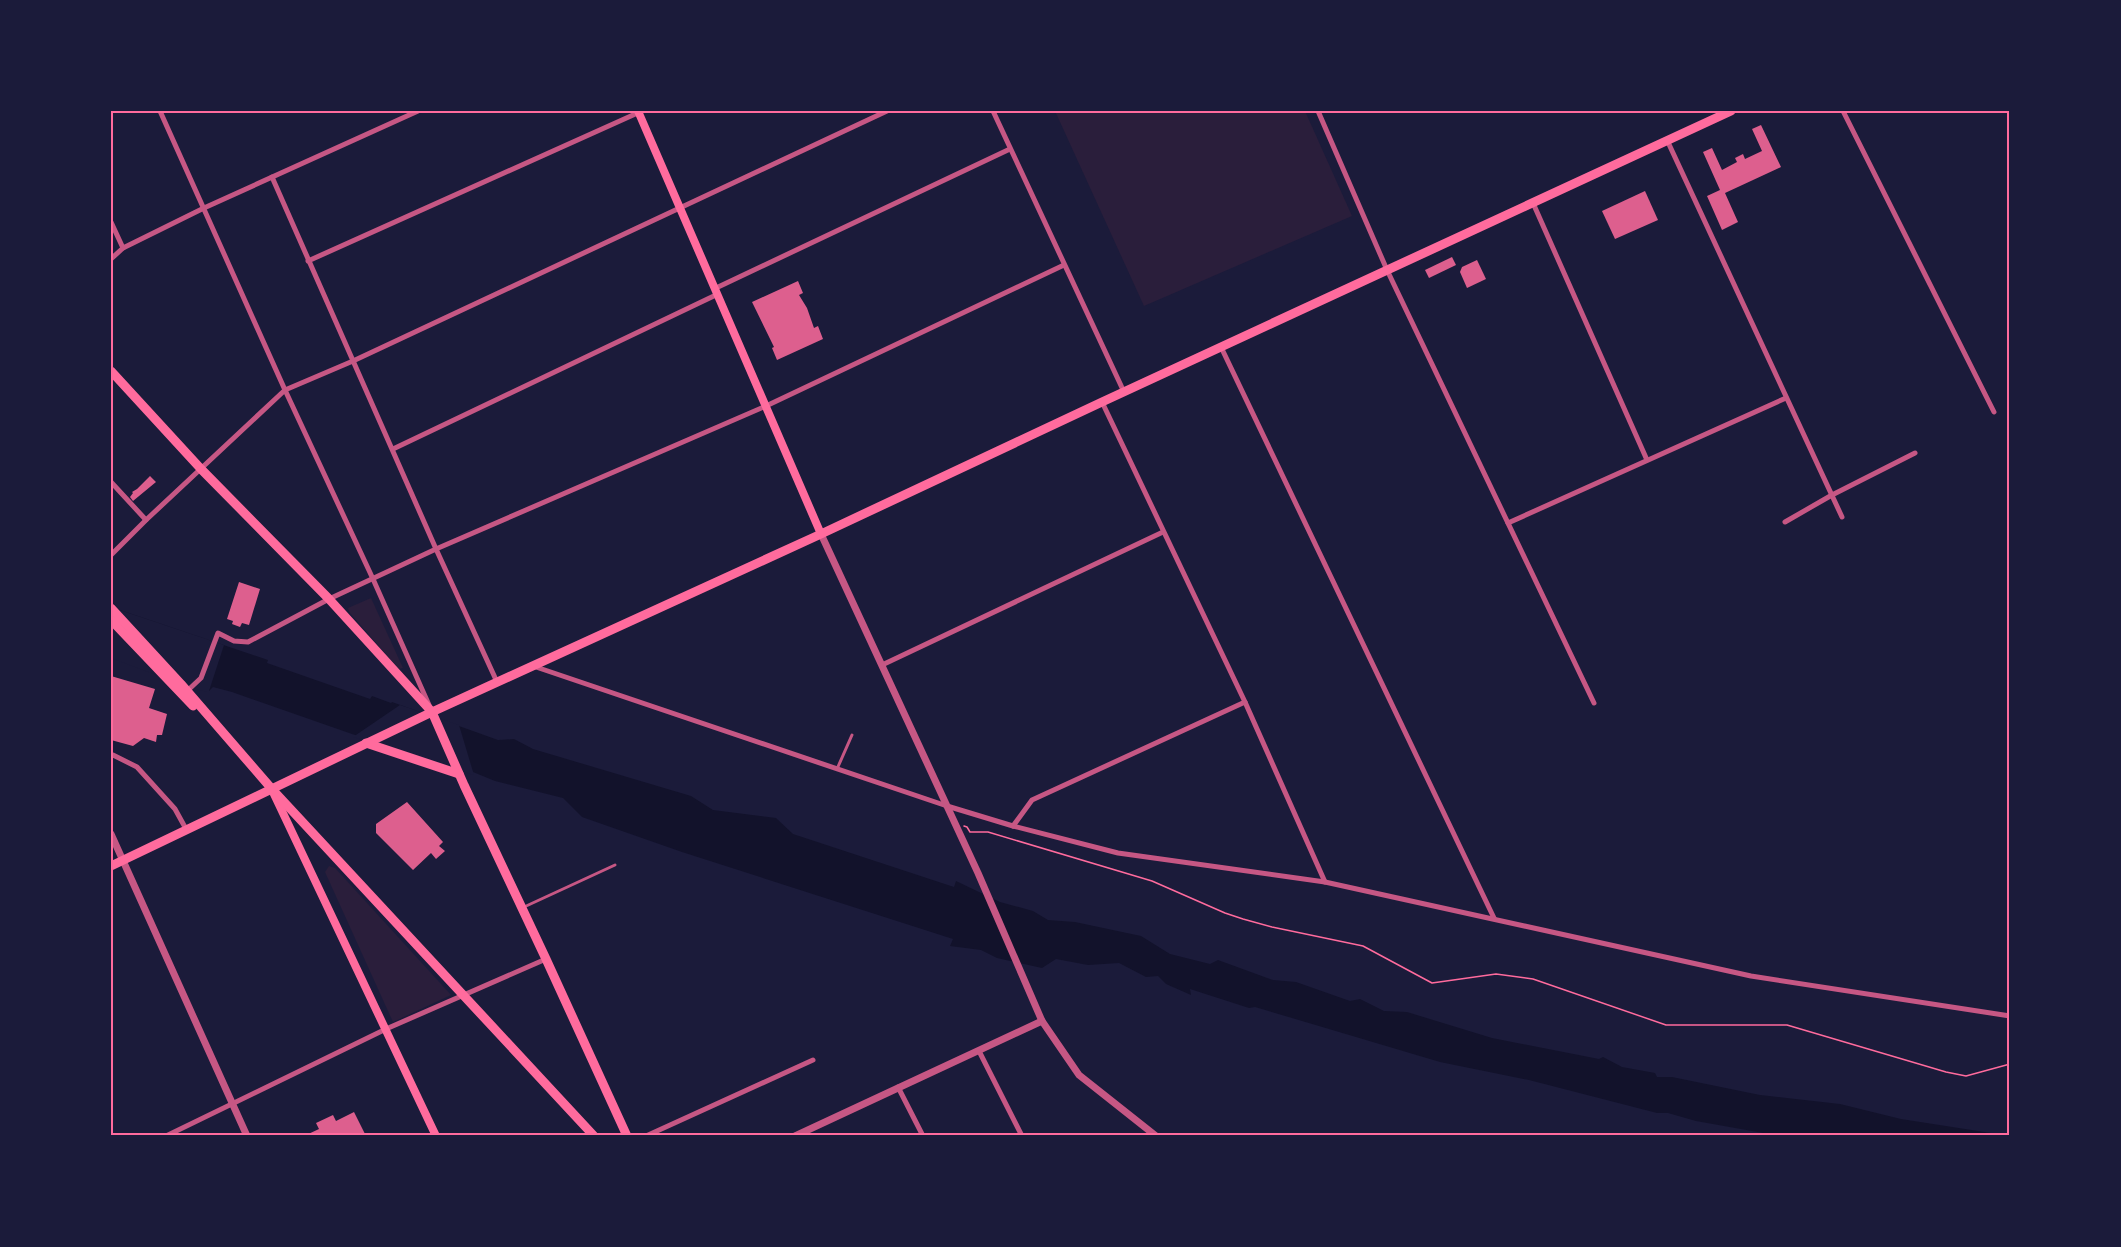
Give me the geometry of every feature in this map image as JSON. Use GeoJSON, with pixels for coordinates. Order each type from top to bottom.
{"type":"FeatureCollection","features":[{"type":"Feature","properties":{"kind":"main road"},"geometry":{"type":"LineString","coordinates":[[111,866],[355,748],[1731,111]]}},
{"type":"Feature","properties":{"kind":"main road"},"geometry":{"type":"LineString","coordinates":[[640,112],[821,534]]}},
{"type":"Feature","properties":{"kind":"main road"},"geometry":{"type":"LineString","coordinates":[[111,371],[201,469],[329,599],[431,714],[627,1136]]}},
{"type":"Feature","properties":{"kind":"main road"},"geometry":{"type":"LineString","coordinates":[[111,608],[271,788],[594,1136]]}},
{"type":"Feature","properties":{"kind":"main road"},"geometry":{"type":"LineString","coordinates":[[111,620],[167,680],[185,690]]}},
{"type":"Feature","properties":{"kind":"main road"},"geometry":{"type":"LineString","coordinates":[[366,743],[459,774]]}},
{"type":"Feature","properties":{"kind":"main road"},"geometry":{"type":"LineString","coordinates":[[271,788],[436,1136]]}},
{"type":"Feature","properties":{"kind":"street"},"geometry":{"type":"LineString","coordinates":[[160,111],[285,390],[373,579],[431,714]]}},
{"type":"Feature","properties":{"kind":"street"},"geometry":{"type":"LineString","coordinates":[[111,259],[123,248],[204,208],[418,111]]}},
{"type":"Feature","properties":{"kind":"street"},"geometry":{"type":"LineString","coordinates":[[111,555],[285,390],[353,361],[887,111]]}},
{"type":"Feature","properties":{"kind":"street"},"geometry":{"type":"LineString","coordinates":[[993,111],[1124,392]]}},
{"type":"Feature","properties":{"kind":"street"},"geometry":{"type":"LineString","coordinates":[[1318,111],[1388,270],[1594,703]]}},
{"type":"Feature","properties":{"kind":"street"},"geometry":{"type":"LineString","coordinates":[[1843,111],[1995,412]]}},
{"type":"Feature","properties":{"kind":"street"},"geometry":{"type":"LineString","coordinates":[[308,261],[640,112]]}},
{"type":"Feature","properties":{"kind":"street"},"geometry":{"type":"LineString","coordinates":[[1667,140],[1842,517]]}},
{"type":"Feature","properties":{"kind":"street"},"geometry":{"type":"LineString","coordinates":[[393,449],[1010,149]]}},
{"type":"Feature","properties":{"kind":"street"},"geometry":{"type":"LineString","coordinates":[[272,177],[436,549],[498,682]]}},
{"type":"Feature","properties":{"kind":"street"},"geometry":{"type":"LineString","coordinates":[[1533,202],[1647,460]]}},
{"type":"Feature","properties":{"kind":"street"},"geometry":{"type":"LineString","coordinates":[[111,222],[123,248]]}},
{"type":"Feature","properties":{"kind":"street"},"geometry":{"type":"LineString","coordinates":[[185,690],[201,678],[218,633],[234,641],[248,642],[329,599],[436,549],[766,406],[1064,266]]}},
{"type":"Feature","properties":{"kind":"street"},"geometry":{"type":"LineString","coordinates":[[1221,347],[1494,918]]}},
{"type":"Feature","properties":{"kind":"street"},"geometry":{"type":"LineString","coordinates":[[1508,523],[1786,398]]}},
{"type":"Feature","properties":{"kind":"street"},"geometry":{"type":"LineString","coordinates":[[1102,402],[1245,702],[1325,882]]}},
{"type":"Feature","properties":{"kind":"street"},"geometry":{"type":"LineString","coordinates":[[1785,522],[1832,495],[1915,453]]}},
{"type":"Feature","properties":{"kind":"street"},"geometry":{"type":"LineString","coordinates":[[111,482],[146,520]]}},
{"type":"Feature","properties":{"kind":"street"},"geometry":{"type":"LineString","coordinates":[[882,665],[1163,532]]}},
{"type":"Feature","properties":{"kind":"street"},"geometry":{"type":"LineString","coordinates":[[821,534],[978,873],[1042,1021],[1079,1075],[1156,1136]]}},
{"type":"Feature","properties":{"kind":"street"},"geometry":{"type":"LineString","coordinates":[[532,666],[947,806],[1118,853],[1325,882],[1751,976],[2010,1016]]}},
{"type":"Feature","properties":{"kind":"street"},"geometry":{"type":"LineString","coordinates":[[1013,826],[1032,800],[1245,702]]}},
{"type":"Feature","properties":{"kind":"street"},"geometry":{"type":"LineString","coordinates":[[111,756],[137,768],[175,809],[186,829]]}},
{"type":"Feature","properties":{"kind":"street"},"geometry":{"type":"LineString","coordinates":[[111,834],[247,1136]]}},
{"type":"Feature","properties":{"kind":"street"},"geometry":{"type":"LineString","coordinates":[[166,1136],[386,1029],[546,959]]}},
{"type":"Feature","properties":{"kind":"street"},"geometry":{"type":"LineString","coordinates":[[795,1136],[1042,1021]]}},
{"type":"Feature","properties":{"kind":"street"},"geometry":{"type":"LineString","coordinates":[[979,1051],[1022,1136]]}},
{"type":"Feature","properties":{"kind":"street"},"geometry":{"type":"LineString","coordinates":[[646,1136],[813,1059]]}},
{"type":"Feature","properties":{"kind":"street"},"geometry":{"type":"LineString","coordinates":[[898,1087],[923,1136]]}},
{"type":"Feature","properties":{"kind":"lane"},"geometry":{"type":"LineString","coordinates":[[837,769],[852,735]]}},
{"type":"Feature","properties":{"kind":"lane"},"geometry":{"type":"LineString","coordinates":[[522,908],[615,865]]}},
{"type":"Feature","properties":{"kind":"path"},"geometry":{"type":"LineString","coordinates":[[955,823],[967,827],[970,832],[988,832],[1152,881],[1244,919],[1363,946],[1432,983],[1496,974],[1514,976],[1533,980],[1666,1025],[1786,1025],[1966,1076],[2010,1064]]}},
{"type":"Feature","properties":{"kind":"shaded area"},"geometry":{"type":"Polygon","coordinates":[[[1055,111],[1305,111],[1352,216],[1144,306],[1055,111]]]}},
{"type":"Feature","properties":{"kind":"shaded area"},"geometry":{"type":"Polygon","coordinates":[[[371,598],[403,668],[399,669],[349,612],[348,608],[371,598]]]}},
{"type":"Feature","properties":{"kind":"shaded area"},"geometry":{"type":"Polygon","coordinates":[[[111,607],[268,660],[267,663],[370,699],[372,696],[392,702],[498,740],[514,739],[533,749],[691,796],[713,810],[776,818],[793,834],[954,887],[956,881],[1000,902],[1033,911],[1048,920],[1075,922],[1141,936],[1170,954],[1210,964],[1218,960],[1273,980],[1296,982],[1350,1001],[1360,999],[1384,1011],[1407,1012],[1492,1038],[1599,1059],[1603,1057],[1622,1067],[1655,1073],[1657,1077],[1672,1077],[1760,1095],[1840,1104],[1901,1119],[2010,1136],[1780,1136],[1696,1121],[1529,1080],[1440,1062],[1190,989],[1191,995],[1166,984],[1158,976],[1146,977],[1119,963],[1088,965],[1056,959],[1042,968],[997,958],[981,950],[950,946],[953,939],[682,852],[582,817],[563,798],[495,781],[232,692],[213,687],[209,691],[111,655],[111,607]]]}},
{"type":"Feature","properties":{"kind":"shaded area"},"geometry":{"type":"Polygon","coordinates":[[[329,866],[335,868],[451,995],[393,1022],[325,872],[329,866]]]}},
{"type":"Feature","properties":{"kind":"pier"},"geometry":{"type":"Polygon","coordinates":[[[111,607],[224,645],[209,691],[186,686],[111,658],[111,607]]]}},
{"type":"Feature","properties":{"kind":"pier"},"geometry":{"type":"Polygon","coordinates":[[[400,705],[459,725],[474,775],[353,737],[400,705]]]}},
{"type":"Feature","properties":{"kind":"building"},"geometry":{"type":"Polygon","coordinates":[[[1761,125],[1781,167],[1725,193],[1738,222],[1722,230],[1707,196],[1720,190],[1703,152],[1712,148],[1722,170],[1737,162],[1735,158],[1743,154],[1745,159],[1762,151],[1752,129],[1761,125]]]}},
{"type":"Feature","properties":{"kind":"building"},"geometry":{"type":"Polygon","coordinates":[[[1645,191],[1658,220],[1615,239],[1602,211],[1645,191]]]}},
{"type":"Feature","properties":{"kind":"building"},"geometry":{"type":"Polygon","coordinates":[[[1452,257],[1456,265],[1429,278],[1425,270],[1452,257]]]}},
{"type":"Feature","properties":{"kind":"building"},"geometry":{"type":"Polygon","coordinates":[[[1477,260],[1486,279],[1467,288],[1460,272],[1462,267],[1477,260]]]}},
{"type":"Feature","properties":{"kind":"building"},"geometry":{"type":"Polygon","coordinates":[[[798,281],[803,293],[799,295],[807,308],[814,328],[818,326],[823,339],[777,360],[772,348],[774,347],[752,302],[798,281]]]}},
{"type":"Feature","properties":{"kind":"building"},"geometry":{"type":"Polygon","coordinates":[[[150,476],[156,482],[133,501],[130,497],[132,492],[150,476]]]}},
{"type":"Feature","properties":{"kind":"building"},"geometry":{"type":"Polygon","coordinates":[[[239,582],[260,589],[249,625],[242,623],[240,627],[227,619],[239,582]]]}},
{"type":"Feature","properties":{"kind":"building"},"geometry":{"type":"Polygon","coordinates":[[[111,676],[155,689],[149,708],[167,714],[162,735],[157,735],[156,742],[144,738],[133,746],[111,740],[111,676]]]}},
{"type":"Feature","properties":{"kind":"building"},"geometry":{"type":"Polygon","coordinates":[[[407,802],[443,842],[439,846],[445,851],[436,859],[431,853],[413,870],[376,833],[376,824],[407,802]]]}},
{"type":"Feature","properties":{"kind":"building"},"geometry":{"type":"Polygon","coordinates":[[[354,1112],[366,1136],[304,1136],[319,1129],[316,1123],[333,1115],[336,1121],[354,1112]]]}}]}
